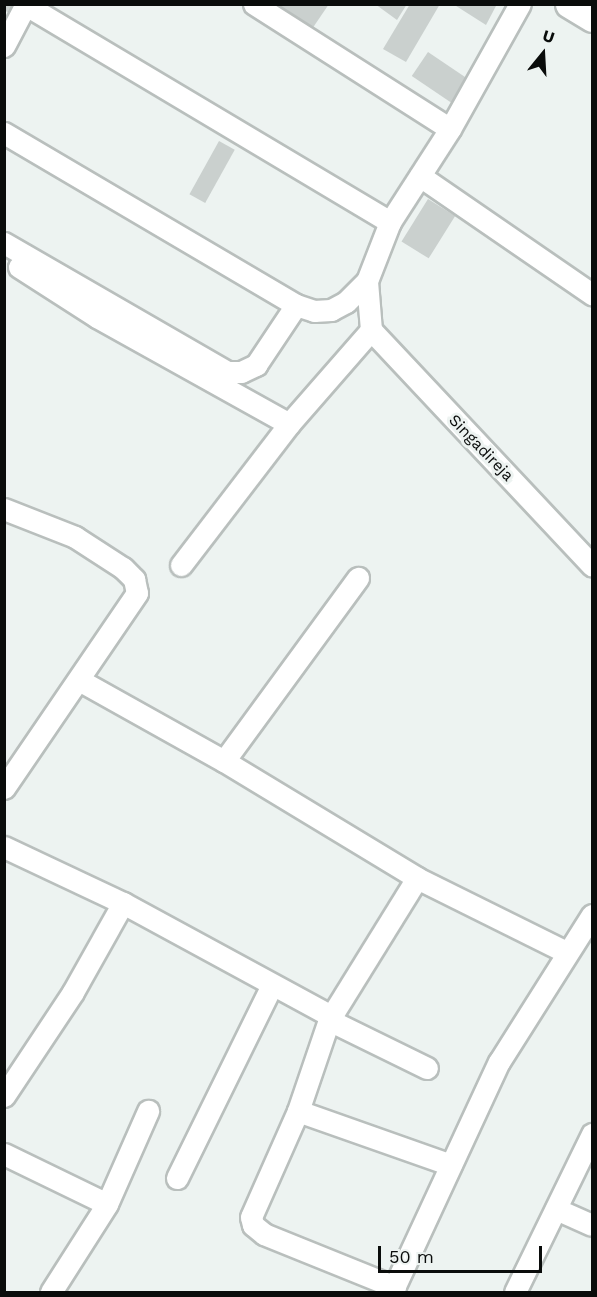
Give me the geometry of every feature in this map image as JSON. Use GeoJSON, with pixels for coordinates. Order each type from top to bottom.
{"type":"FeatureCollection","features":[{"type":"Feature","properties":{"kind":"street"},"geometry":{"type":"LineString","coordinates":[[254,4],[450,129]]}},
{"type":"Feature","properties":{"kind":"street"},"geometry":{"type":"LineString","coordinates":[[181,565],[288,424],[371,330],[368,281],[390,222],[450,129],[520,4]]}},
{"type":"Feature","properties":{"kind":"street"},"geometry":{"type":"LineString","coordinates":[[569,4],[592,18]]}},
{"type":"Feature","properties":{"kind":"street"},"geometry":{"type":"LineString","coordinates":[[4,46],[26,5],[390,222]]}},
{"type":"Feature","properties":{"kind":"street"},"geometry":{"type":"LineString","coordinates":[[4,133],[296,305],[314,311],[331,310],[368,281]]}},
{"type":"Feature","properties":{"kind":"street"},"geometry":{"type":"LineString","coordinates":[[420,176],[592,294]]}},
{"type":"Feature","properties":{"kind":"street"},"geometry":{"type":"LineString","coordinates":[[4,243],[227,372],[241,372],[256,365],[296,305]]}},
{"type":"Feature","properties":{"kind":"street"},"geometry":{"type":"LineString","coordinates":[[4,258],[97,317],[288,424]]}},
{"type":"Feature","properties":{"kind":"street","name":"Singadireja"},"geometry":{"type":"LineString","coordinates":[[371,330],[592,565]]}},
{"type":"Feature","properties":{"kind":"street"},"geometry":{"type":"LineString","coordinates":[[4,509],[75,537],[134,579],[136,593],[130,607],[4,788]]}},
{"type":"Feature","properties":{"kind":"street"},"geometry":{"type":"LineString","coordinates":[[224,760],[358,578]]}},
{"type":"Feature","properties":{"kind":"street"},"geometry":{"type":"LineString","coordinates":[[79,680],[224,760],[417,878],[566,952]]}},
{"type":"Feature","properties":{"kind":"street"},"geometry":{"type":"LineString","coordinates":[[4,847],[123,903],[326,1013],[329,1020],[427,1068]]}},
{"type":"Feature","properties":{"kind":"street"},"geometry":{"type":"LineString","coordinates":[[417,878],[329,1020],[298,1111],[255,1202],[253,1225],[264,1234],[394,1290],[499,1062],[566,952],[592,915]]}},
{"type":"Feature","properties":{"kind":"street"},"geometry":{"type":"LineString","coordinates":[[4,1096],[11,1074],[73,992],[123,903]]}},
{"type":"Feature","properties":{"kind":"street"},"geometry":{"type":"LineString","coordinates":[[177,1178],[272,985]]}},
{"type":"Feature","properties":{"kind":"street"},"geometry":{"type":"LineString","coordinates":[[51,1293],[107,1203],[148,1111]]}},
{"type":"Feature","properties":{"kind":"street"},"geometry":{"type":"LineString","coordinates":[[298,1111],[451,1165]]}},
{"type":"Feature","properties":{"kind":"street"},"geometry":{"type":"LineString","coordinates":[[515,1293],[592,1134]]}},
{"type":"Feature","properties":{"kind":"street"},"geometry":{"type":"LineString","coordinates":[[4,1154],[107,1203]]}},
{"type":"Feature","properties":{"kind":"street"},"geometry":{"type":"LineString","coordinates":[[556,1209],[592,1225]]}},
{"type":"Feature","properties":{"kind":"building"},"geometry":{"type":"Polygon","coordinates":[[[4,4],[21,4],[14,16],[4,10],[4,4]]]}},
{"type":"Feature","properties":{"kind":"building"},"geometry":{"type":"Polygon","coordinates":[[[276,4],[329,4],[312,29],[276,4]]]}},
{"type":"Feature","properties":{"kind":"building"},"geometry":{"type":"Polygon","coordinates":[[[375,4],[407,4],[397,20],[375,4]]]}},
{"type":"Feature","properties":{"kind":"building"},"geometry":{"type":"Polygon","coordinates":[[[410,4],[440,4],[406,62],[383,49],[410,4]]]}},
{"type":"Feature","properties":{"kind":"building"},"geometry":{"type":"Polygon","coordinates":[[[453,4],[497,4],[486,25],[453,4]]]}},
{"type":"Feature","properties":{"kind":"building"},"geometry":{"type":"Polygon","coordinates":[[[428,52],[473,82],[457,106],[412,76],[428,52]]]}},
{"type":"Feature","properties":{"kind":"building"},"geometry":{"type":"Polygon","coordinates":[[[219,141],[235,150],[205,203],[189,194],[219,141]]]}},
{"type":"Feature","properties":{"kind":"building"},"geometry":{"type":"Polygon","coordinates":[[[428,199],[455,216],[429,258],[402,241],[428,199]]]}}]}
